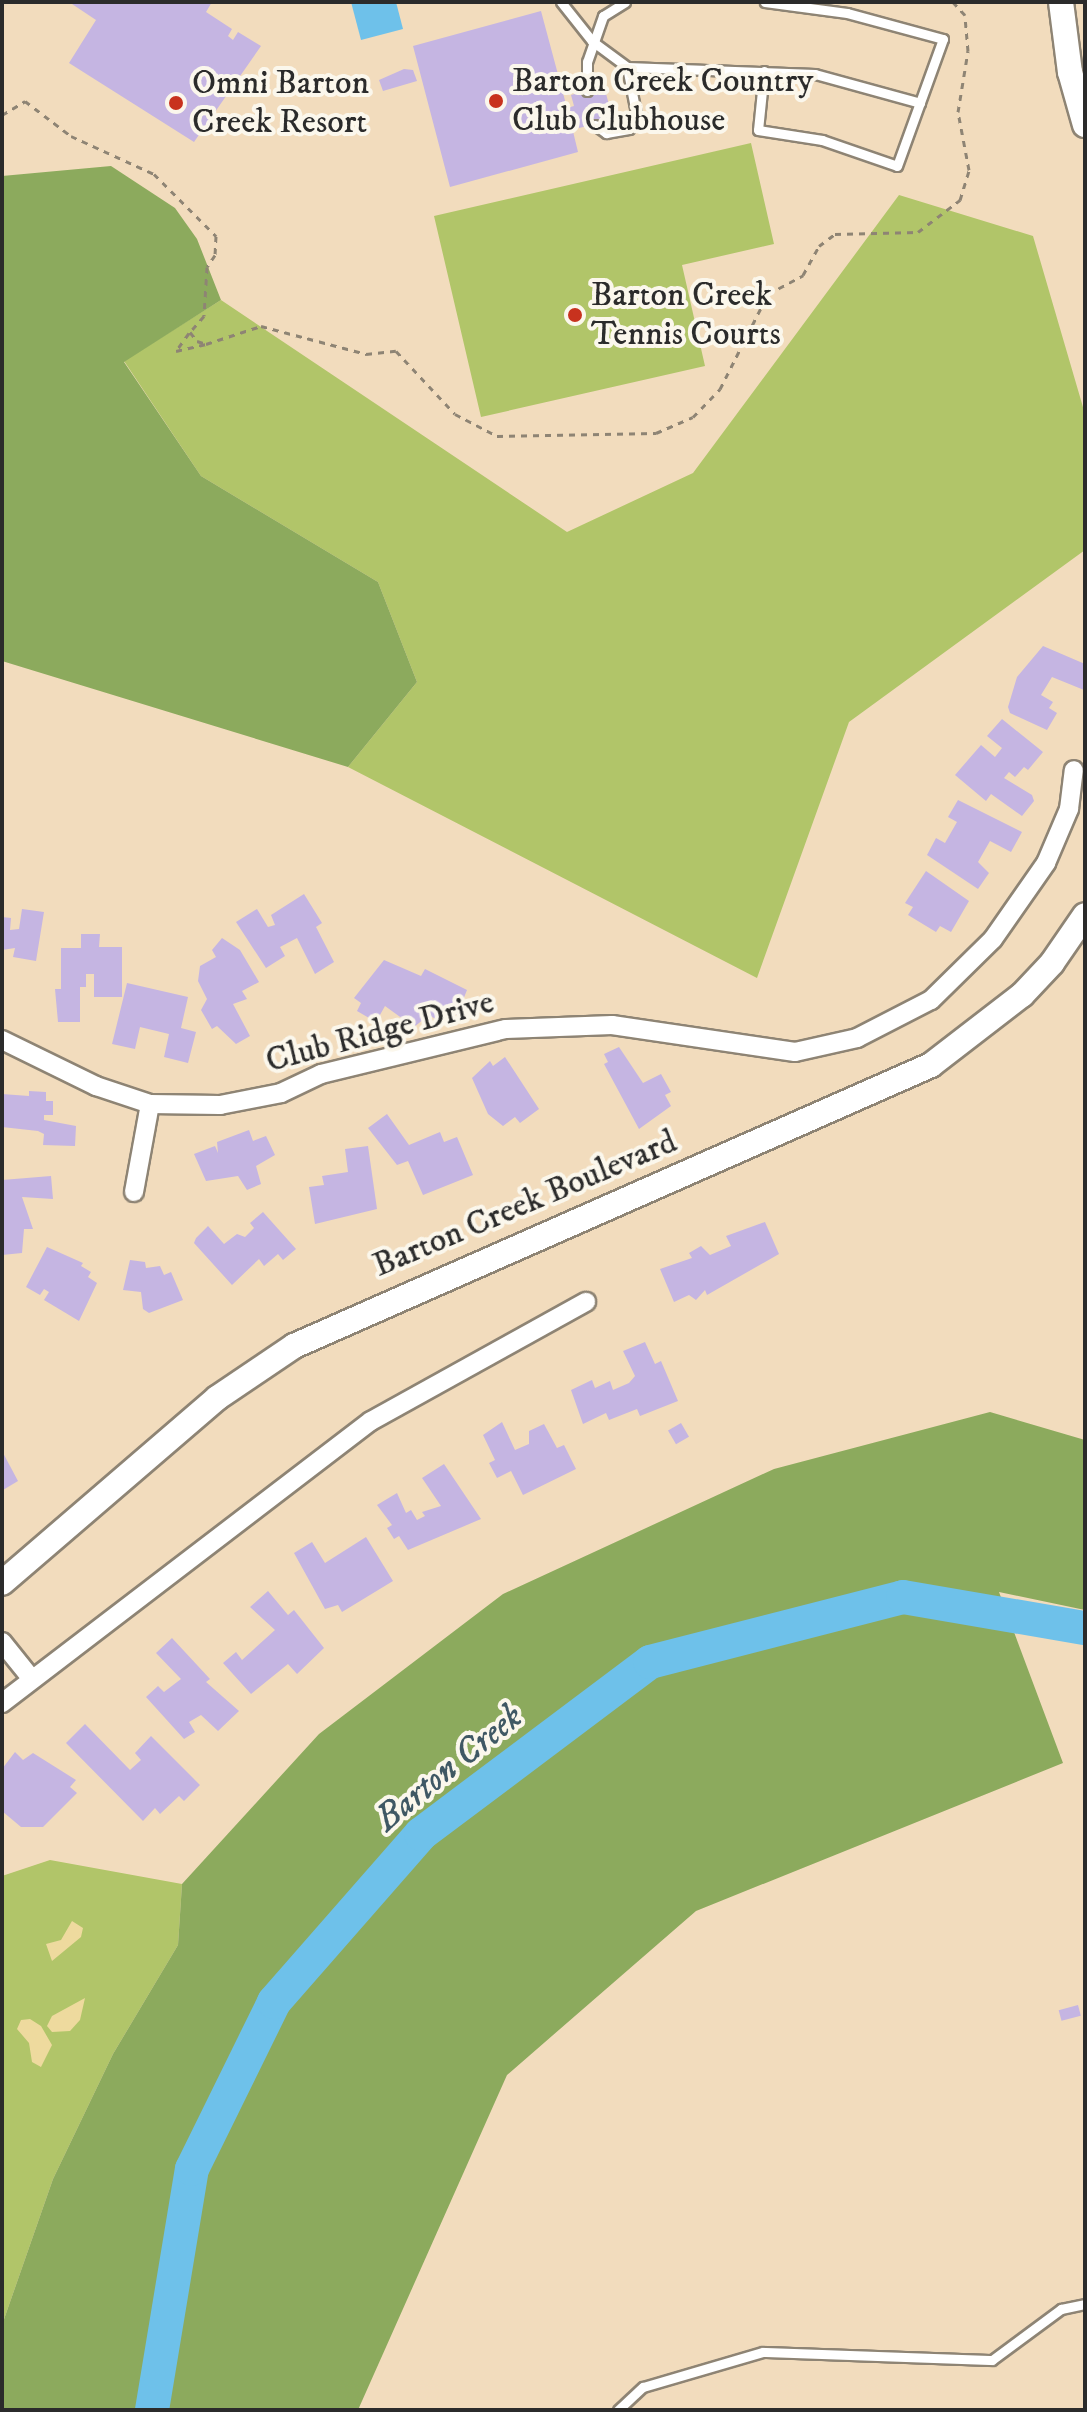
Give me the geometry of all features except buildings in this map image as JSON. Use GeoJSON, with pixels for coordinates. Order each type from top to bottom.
{"type":"FeatureCollection","features":[{"type":"Feature","properties":{"kind":"street"},"geometry":{"type":"LineString","coordinates":[[1061,2],[1070,72],[1085,125]]}},
{"type":"Feature","properties":{"kind":"street","name":"Club Ridge Drive"},"geometry":{"type":"LineString","coordinates":[[2,1040],[96,1086],[150,1104],[220,1105],[281,1093],[321,1074],[506,1029],[612,1025],[795,1052],[857,1038],[931,1000],[993,939],[1046,863],[1069,809],[1074,770]]}},
{"type":"Feature","properties":{"kind":"street","name":"Barton Creek Boulevard"},"geometry":{"type":"LineString","coordinates":[[2,1583],[217,1398],[294,1346],[931,1065],[1022,995],[1052,963],[1085,915]]}},
{"type":"Feature","properties":{"kind":"street"},"geometry":{"type":"LineString","coordinates":[[134,1192],[150,1104]]}},
{"type":"Feature","properties":{"kind":"street"},"geometry":{"type":"LineString","coordinates":[[2,1703],[371,1421],[586,1302]]}},
{"type":"Feature","properties":{"kind":"street"},"geometry":{"type":"LineString","coordinates":[[2,1642],[31,1678]]}},
{"type":"Feature","properties":{"kind":"lane"},"geometry":{"type":"LineString","coordinates":[[587,91],[592,41],[603,16],[625,2]]}},
{"type":"Feature","properties":{"kind":"lane"},"geometry":{"type":"LineString","coordinates":[[764,71],[758,130],[822,140],[897,166],[943,39],[847,13],[765,2]]}},
{"type":"Feature","properties":{"kind":"lane"},"geometry":{"type":"LineString","coordinates":[[565,3],[592,41],[627,67],[815,74],[920,103]]}},
{"type":"Feature","properties":{"kind":"lane"},"geometry":{"type":"LineString","coordinates":[[595,125],[606,133],[629,129],[637,118],[627,67]]}},
{"type":"Feature","properties":{"kind":"lane"},"geometry":{"type":"LineString","coordinates":[[618,2410],[643,2387],[763,2352],[992,2360],[1061,2309],[1085,2304]]}},
{"type":"Feature","properties":{"kind":"path"},"geometry":{"type":"LineString","coordinates":[[2,115],[25,101],[71,136],[154,174],[216,236],[215,255],[207,267],[204,316],[176,351],[261,326],[366,354],[396,351],[455,414],[497,436],[613,438],[656,433],[693,417],[720,389],[768,294],[803,275],[819,246],[835,234],[918,232],[960,200],[969,170],[958,112],[968,51],[965,15],[953,2]]}},
{"type":"Feature","properties":{"kind":"path"},"geometry":{"type":"LineString","coordinates":[[190,332],[206,344]]}},
{"type":"Feature","properties":{"kind":"green space","name":"Barton Creek Tennis Courts"},"geometry":{"type":"Polygon","coordinates":[[[751,143],[774,244],[682,265],[705,366],[481,417],[434,216],[751,143]]]}},
{"type":"Feature","properties":{"kind":"green space"},"geometry":{"type":"Polygon","coordinates":[[[111,166],[175,208],[197,239],[221,300],[124,362],[201,476],[378,582],[417,682],[348,767],[2,661],[2,176],[111,166]]]}},
{"type":"Feature","properties":{"kind":"green space"},"geometry":{"type":"Polygon","coordinates":[[[899,195],[1033,236],[1085,414],[1085,550],[849,722],[757,978],[348,767],[417,682],[378,582],[201,476],[124,361],[221,300],[567,532],[693,473],[899,195]]]}},
{"type":"Feature","properties":{"kind":"green space"},"geometry":{"type":"Polygon","coordinates":[[[990,1412],[1085,1440],[1085,1610],[999,1592],[1063,1763],[696,1911],[507,2075],[358,2410],[2,2410],[2,2325],[53,2179],[113,2054],[178,1945],[182,1884],[319,1734],[503,1594],[774,1469],[990,1412]]]}},
{"type":"Feature","properties":{"kind":"green space"},"geometry":{"type":"Polygon","coordinates":[[[50,1860],[182,1884],[178,1945],[113,2054],[53,2179],[2,2325],[2,1876],[50,1860]]]}},
{"type":"Feature","properties":{"kind":"sand"},"geometry":{"type":"Polygon","coordinates":[[[72,1921],[83,1928],[81,1937],[52,1961],[46,1944],[61,1940],[72,1921]]]}},
{"type":"Feature","properties":{"kind":"sand"},"geometry":{"type":"Polygon","coordinates":[[[85,1998],[80,2020],[70,2031],[52,2032],[47,2026],[52,2016],[85,1998]]]}},
{"type":"Feature","properties":{"kind":"sand"},"geometry":{"type":"Polygon","coordinates":[[[30,2019],[41,2026],[52,2045],[41,2067],[32,2062],[29,2043],[17,2029],[21,2020],[30,2019]]]}},
{"type":"Feature","properties":{"kind":"water"},"geometry":{"type":"Polygon","coordinates":[[[351,2],[396,2],[403,29],[361,40],[351,2]]]}},
{"type":"Feature","properties":{"kind":"waterway","name":"Barton Creek"},"geometry":{"type":"LineString","coordinates":[[152,2410],[192,2169],[274,2002],[421,1834],[650,1662],[903,1597],[1085,1628]]}},
{"type":"Feature","properties":{"kind":"place","name":"Barton Creek Country Club Clubhouse"},"geometry":{"type":"Point","coordinates":[496,101]}},
{"type":"Feature","properties":{"kind":"place","name":"Omni Barton Creek Resort"},"geometry":{"type":"Point","coordinates":[176,103]}},
{"type":"Feature","properties":{"kind":"place","name":"Barton Creek Tennis Courts"},"geometry":{"type":"Point","coordinates":[575,315]}}]}
